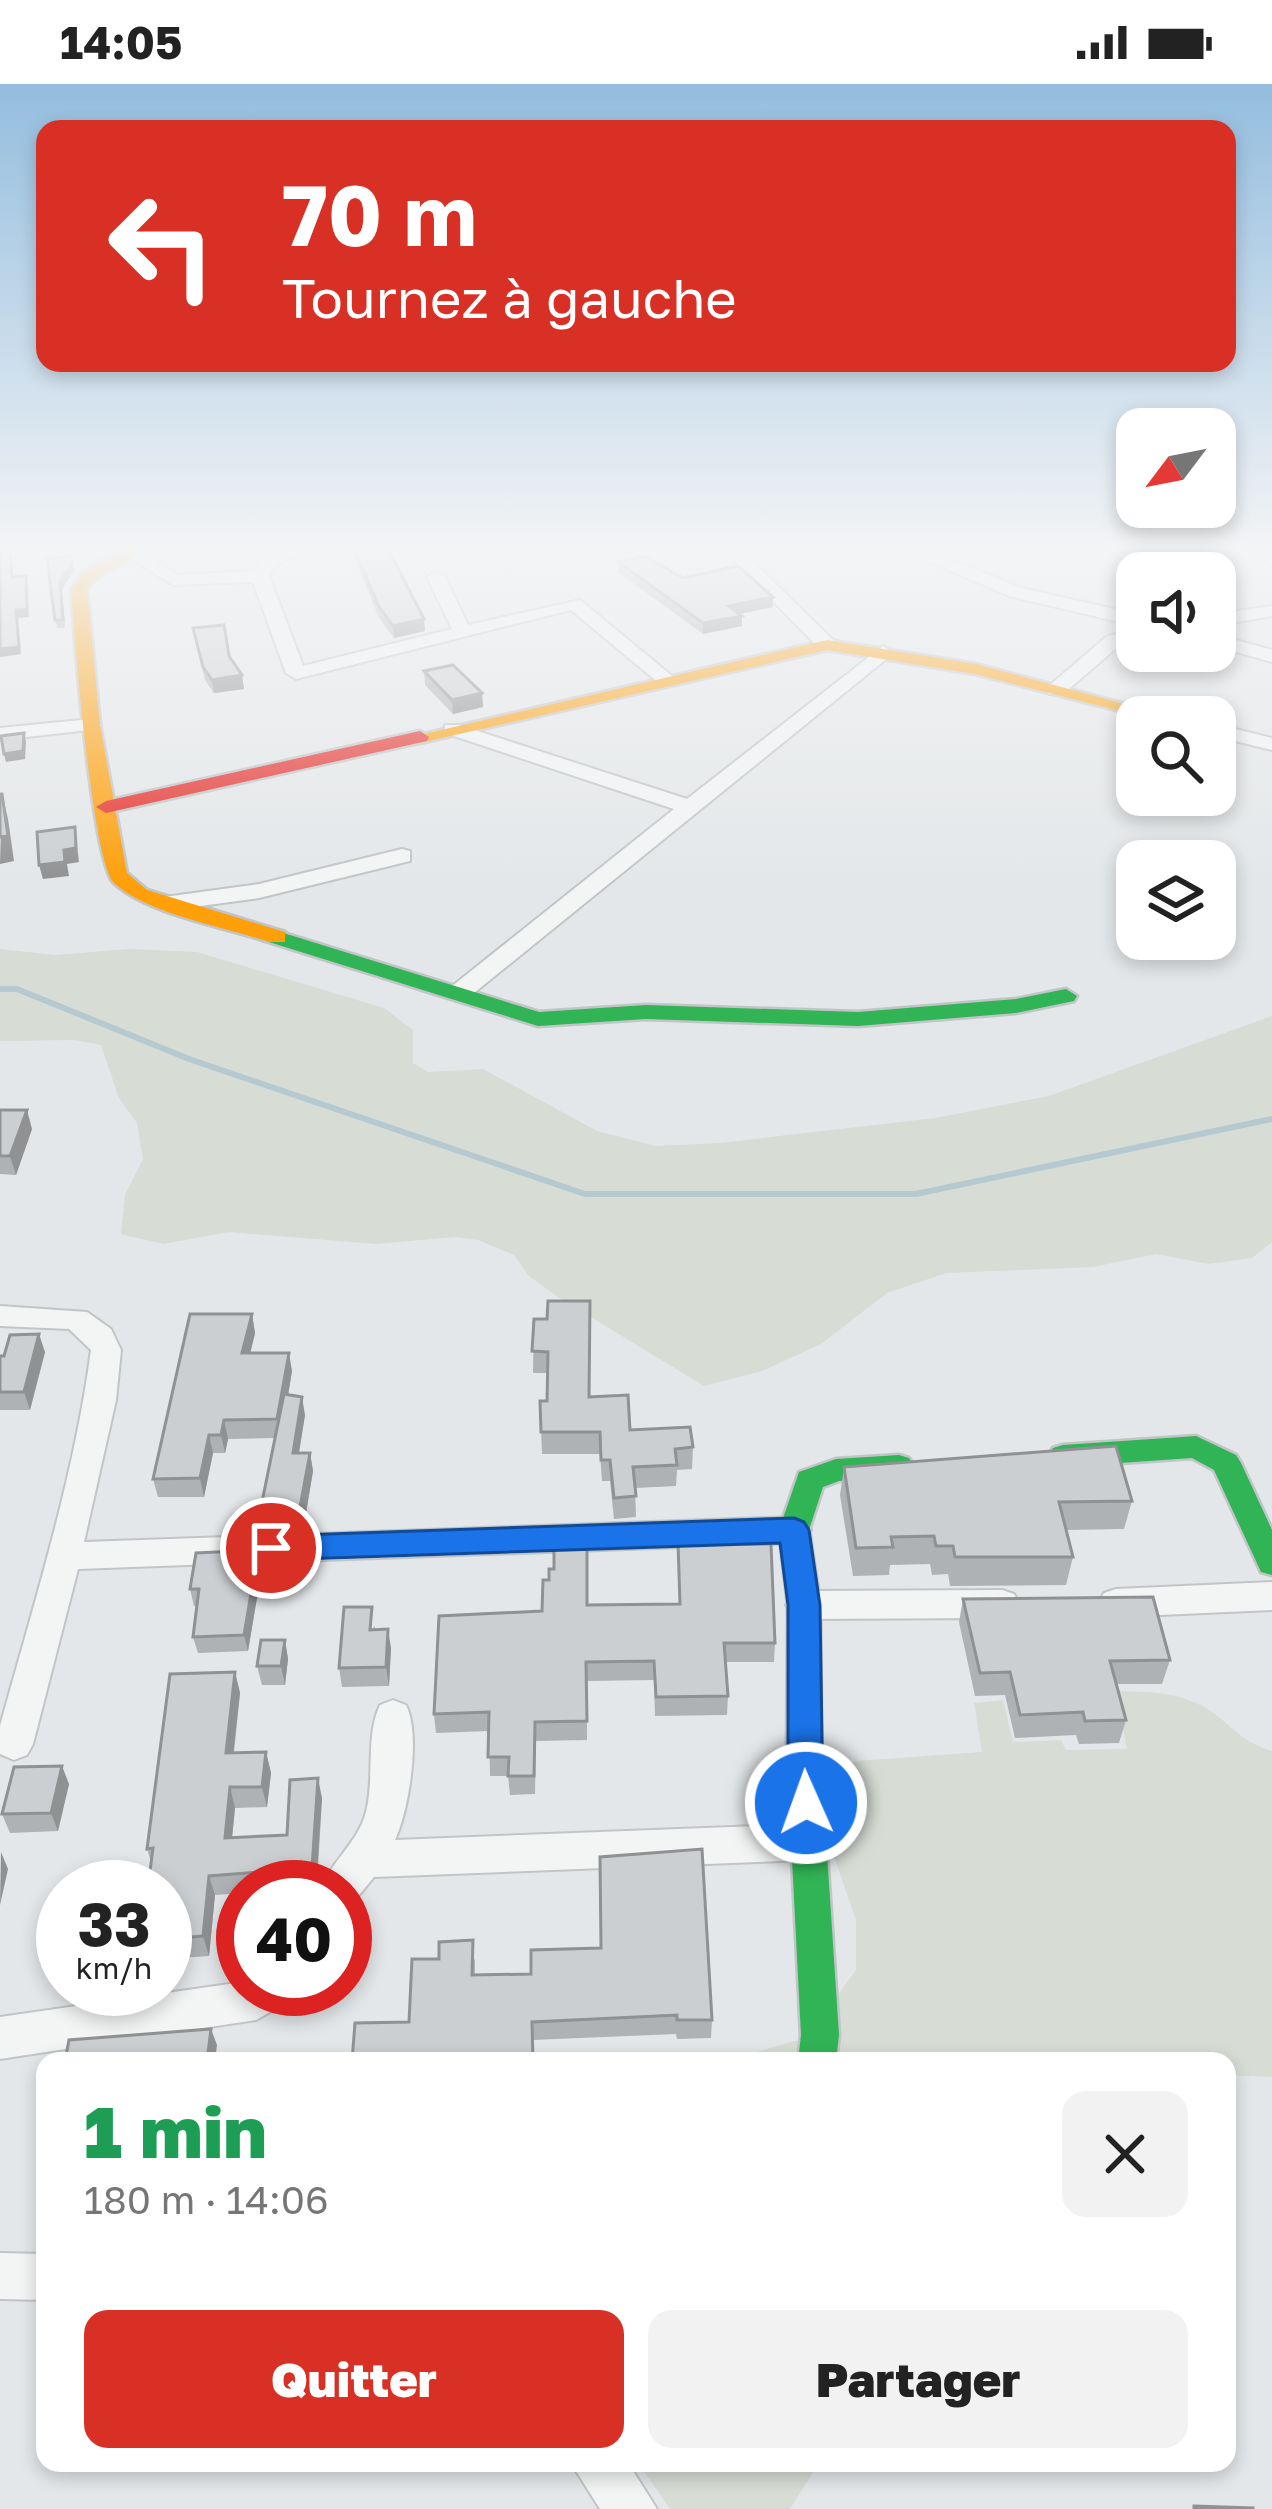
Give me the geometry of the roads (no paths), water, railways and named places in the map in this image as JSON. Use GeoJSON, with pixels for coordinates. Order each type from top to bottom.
{"type":"FeatureCollection","features":[{"type":"Feature","properties":{"kind":"street"},"geometry":{"type":"LineString","coordinates":[[85,658],[116,875],[164,904],[460,992],[508,1013],[538,1018],[646,1012],[858,1019],[1016,1006],[1066,996]]}},
{"type":"Feature","properties":{"kind":"street"},"geometry":{"type":"LineString","coordinates":[[290,658],[296,673],[351,658]]}},
{"type":"Feature","properties":{"kind":"street"},"geometry":{"type":"LineString","coordinates":[[636,658],[667,680]]}},
{"type":"Feature","properties":{"kind":"street"},"geometry":{"type":"LineString","coordinates":[[106,807],[767,658]]}},
{"type":"Feature","properties":{"kind":"street"},"geometry":{"type":"LineString","coordinates":[[460,992],[875,658]]}},
{"type":"Feature","properties":{"kind":"street"},"geometry":{"type":"LineString","coordinates":[[917,658],[1116,705]]}},
{"type":"Feature","properties":{"kind":"street"},"geometry":{"type":"LineString","coordinates":[[1056,690],[1093,658]]}},
{"type":"Feature","properties":{"kind":"street"},"geometry":{"type":"LineString","coordinates":[[0,734],[91,725]]}},
{"type":"Feature","properties":{"kind":"street"},"geometry":{"type":"LineString","coordinates":[[452,729],[687,806]]}},
{"type":"Feature","properties":{"kind":"street"},"geometry":{"type":"LineString","coordinates":[[1236,735],[1272,744]]}},
{"type":"Feature","properties":{"kind":"street"},"geometry":{"type":"LineString","coordinates":[[164,904],[259,891],[402,856]]}},
{"type":"Feature","properties":{"kind":"street"},"geometry":{"type":"LineString","coordinates":[[0,1316],[76,1319],[100,1337],[106,1350],[100,1400],[64,1556],[14,1744]]}},
{"type":"Feature","properties":{"kind":"street"},"geometry":{"type":"LineString","coordinates":[[1038,1457],[1196,1448],[1213,1452],[1226,1463],[1272,1563]]}},
{"type":"Feature","properties":{"kind":"street"},"geometry":{"type":"LineString","coordinates":[[817,2052],[819,2012],[807,1842],[804,1605],[794,1530],[809,1480],[836,1469],[926,1464]]}},
{"type":"Feature","properties":{"kind":"street"},"geometry":{"type":"LineString","coordinates":[[64,1556],[794,1530]]}},
{"type":"Feature","properties":{"kind":"street"},"geometry":{"type":"LineString","coordinates":[[1090,1603],[1272,1596]]}},
{"type":"Feature","properties":{"kind":"street"},"geometry":{"type":"LineString","coordinates":[[804,1605],[1042,1604]]}},
{"type":"Feature","properties":{"kind":"street"},"geometry":{"type":"LineString","coordinates":[[361,1860],[388,1814],[393,1716]]}},
{"type":"Feature","properties":{"kind":"street"},"geometry":{"type":"LineString","coordinates":[[372,1872],[807,1842]]}},
{"type":"Feature","properties":{"kind":"street"},"geometry":{"type":"LineString","coordinates":[[0,2038],[216,2007]]}},
{"type":"Feature","properties":{"kind":"street"},"geometry":{"type":"LineString","coordinates":[[0,2276],[36,2277]]}},
{"type":"Feature","properties":{"kind":"street"},"geometry":{"type":"LineString","coordinates":[[603,2472],[632,2509]]}},
{"type":"Feature","properties":{"kind":"waterway"},"geometry":{"type":"LineString","coordinates":[[0,989],[17,989],[189,1059],[585,1194],[916,1194],[1272,1119]]}}]}
